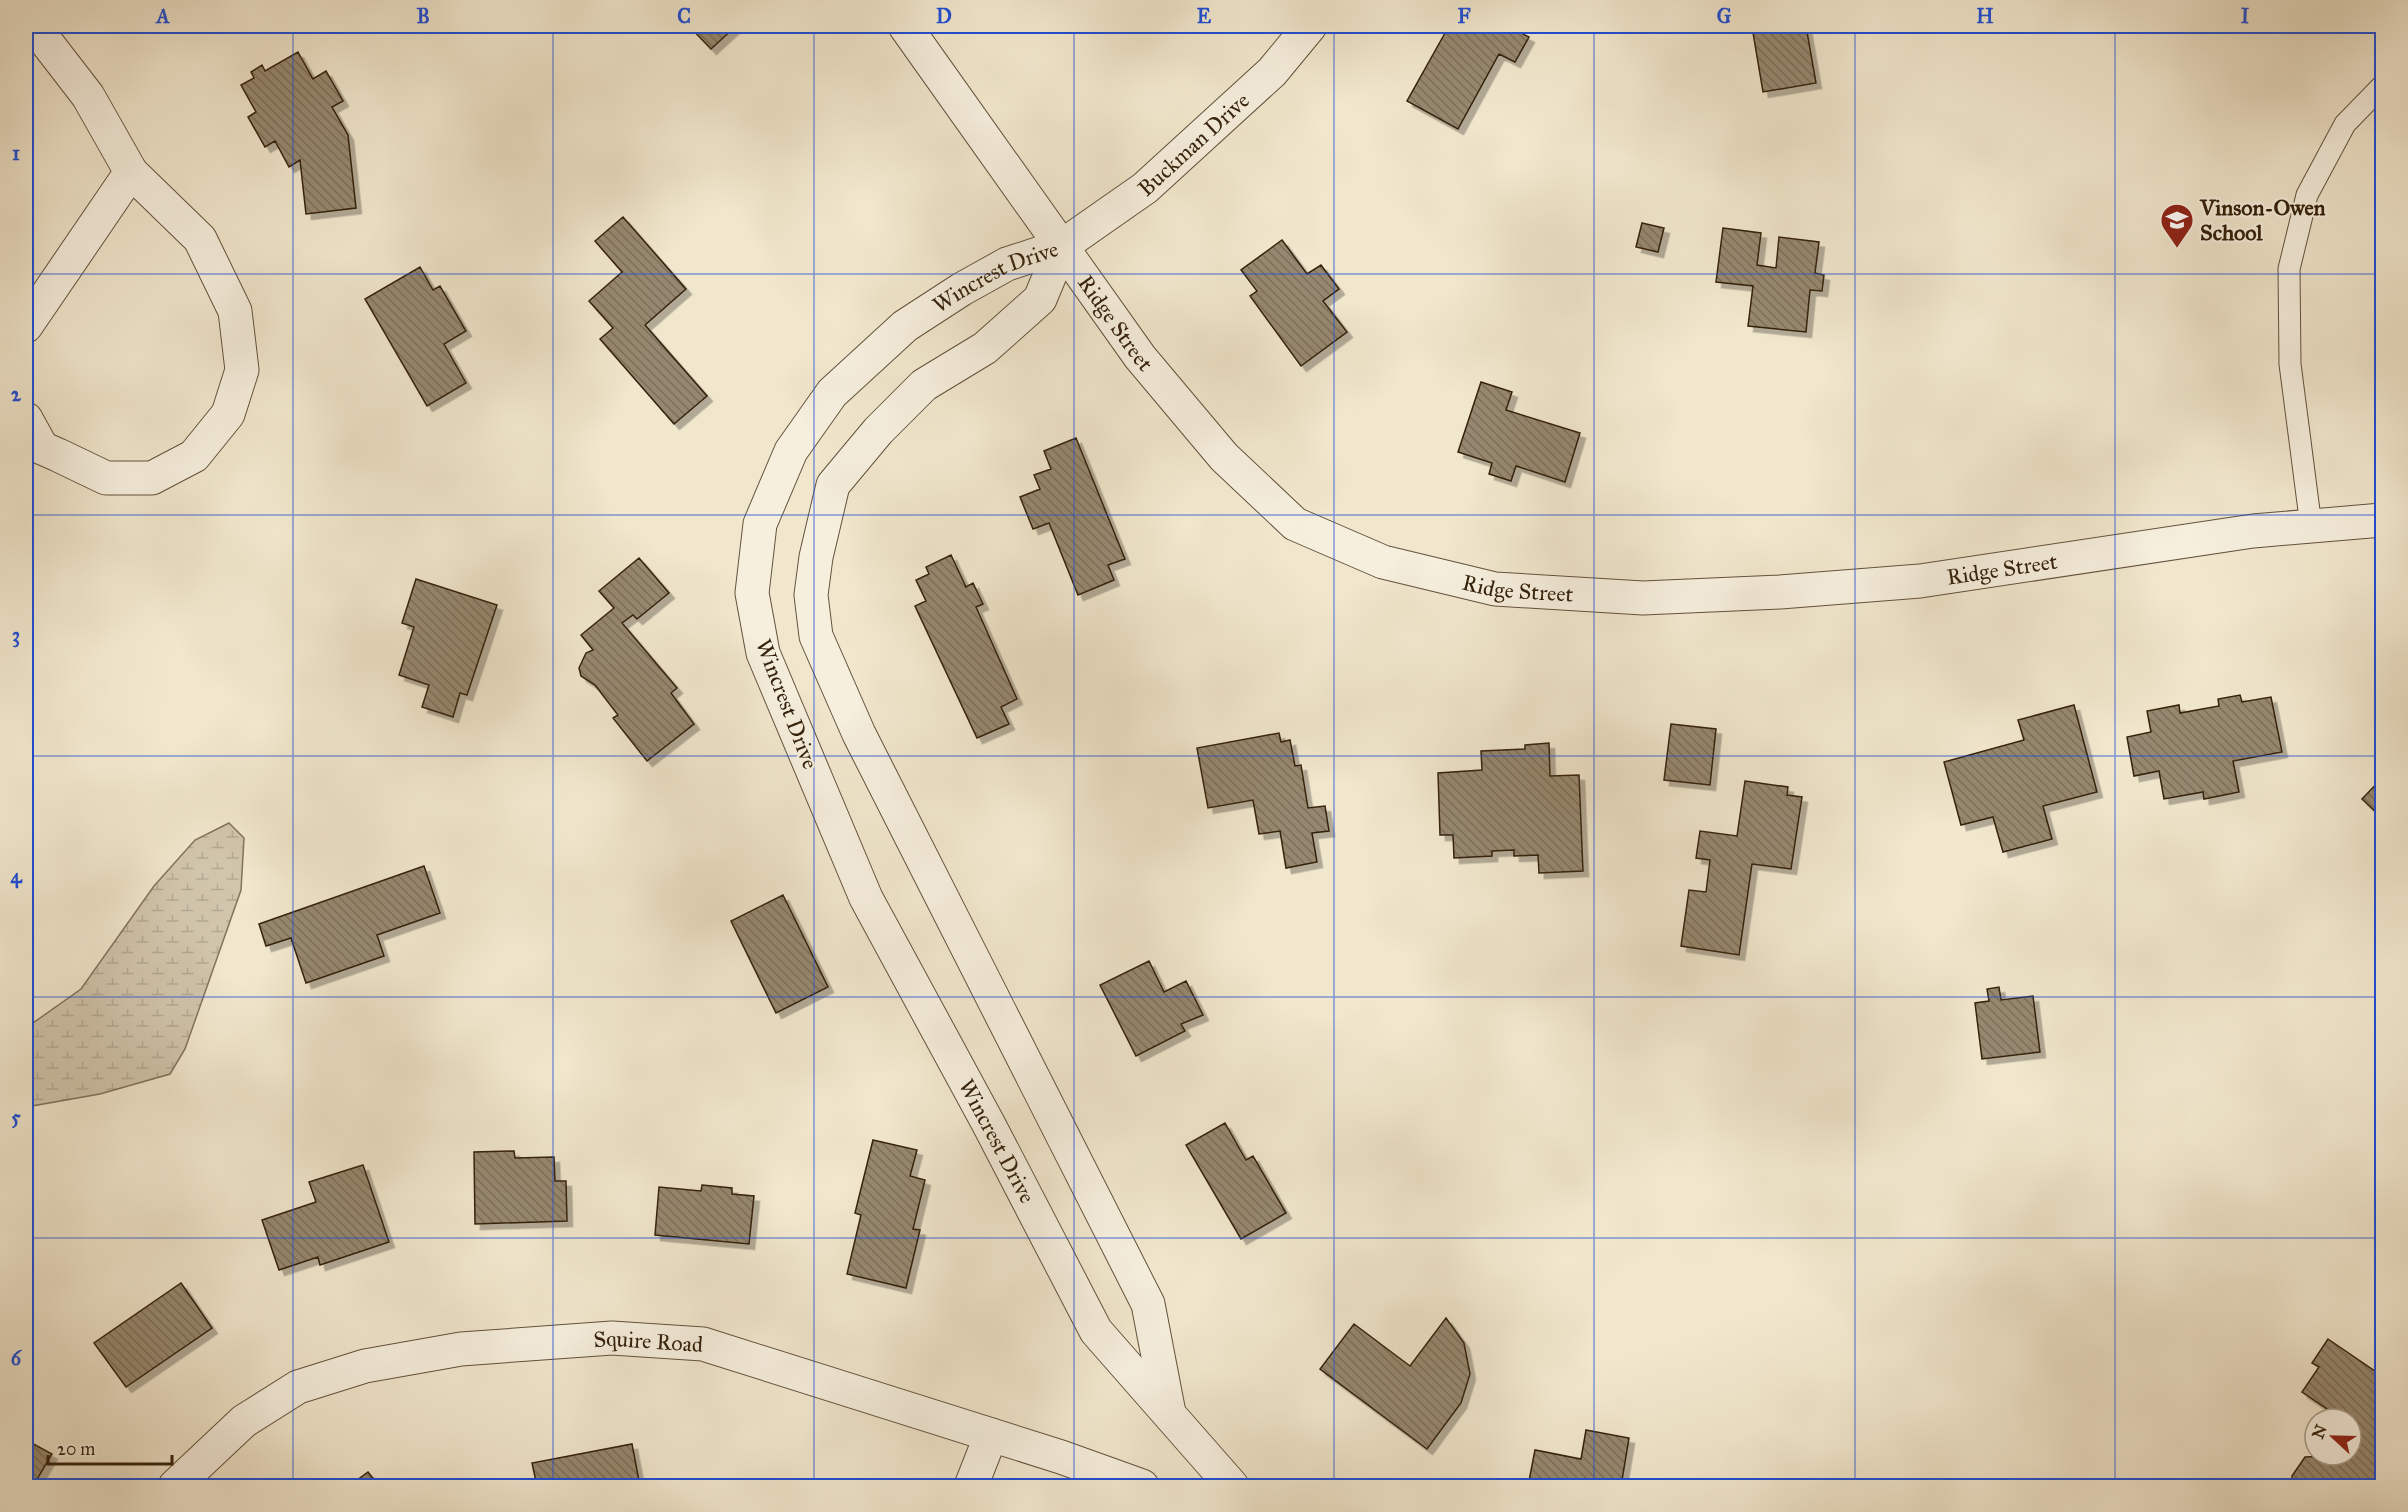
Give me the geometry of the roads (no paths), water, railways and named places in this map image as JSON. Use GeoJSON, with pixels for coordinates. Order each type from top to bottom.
{"type":"FeatureCollection","features":[{"type":"Feature","properties":{"kind":"street"},"geometry":{"type":"LineString","coordinates":[[26,419],[42,448],[58,456],[106,478],[152,478],[194,456],[228,414],[242,370],[235,311],[200,239],[131,172],[88,96],[34,26]]}},
{"type":"Feature","properties":{"kind":"street","name":"Ridge Street"},"geometry":{"type":"LineString","coordinates":[[904,26],[1140,357],[1224,458],[1295,524],[1383,562],[1495,589],[1643,598],[1780,592],[1920,581],[2192,539],[2382,520]]}},
{"type":"Feature","properties":{"kind":"street","name":"Buckman Drive"},"geometry":{"type":"LineString","coordinates":[[1062,246],[1145,188],[1272,72],[1310,26]]}},
{"type":"Feature","properties":{"kind":"street"},"geometry":{"type":"LineString","coordinates":[[26,326],[131,172]]}},
{"type":"Feature","properties":{"kind":"street","name":"Wincrest Drive"},"geometry":{"type":"LineString","coordinates":[[1062,246],[1040,299],[985,348],[924,386],[879,431],[833,485],[816,557],[812,596],[816,636],[859,734],[1148,1304],[1170,1415]]}},
{"type":"Feature","properties":{"kind":"street","name":"Wincrest Drive"},"geometry":{"type":"LineString","coordinates":[[1062,246],[1007,264],[962,289],[905,326],[832,393],[791,452],[760,524],[752,592],[763,653],[866,898],[988,1123],[1096,1331],[1232,1486]]}},
{"type":"Feature","properties":{"kind":"street","name":"Squire Road"},"geometry":{"type":"LineString","coordinates":[[175,1486],[244,1421],[298,1387],[365,1366],[460,1349],[612,1338],[704,1344],[991,1435],[1142,1486]]}},
{"type":"Feature","properties":{"kind":"street"},"geometry":{"type":"LineString","coordinates":[[971,1486],[991,1435]]}},
{"type":"Feature","properties":{"kind":"lane"},"geometry":{"type":"LineString","coordinates":[[2311,526],[2290,364],[2289,269],[2307,195],[2344,124],[2382,86]]}},
{"type":"Feature","properties":{"kind":"place","name":"Vinson-Owen School"},"geometry":{"type":"Point","coordinates":[2177,249]}}]}
